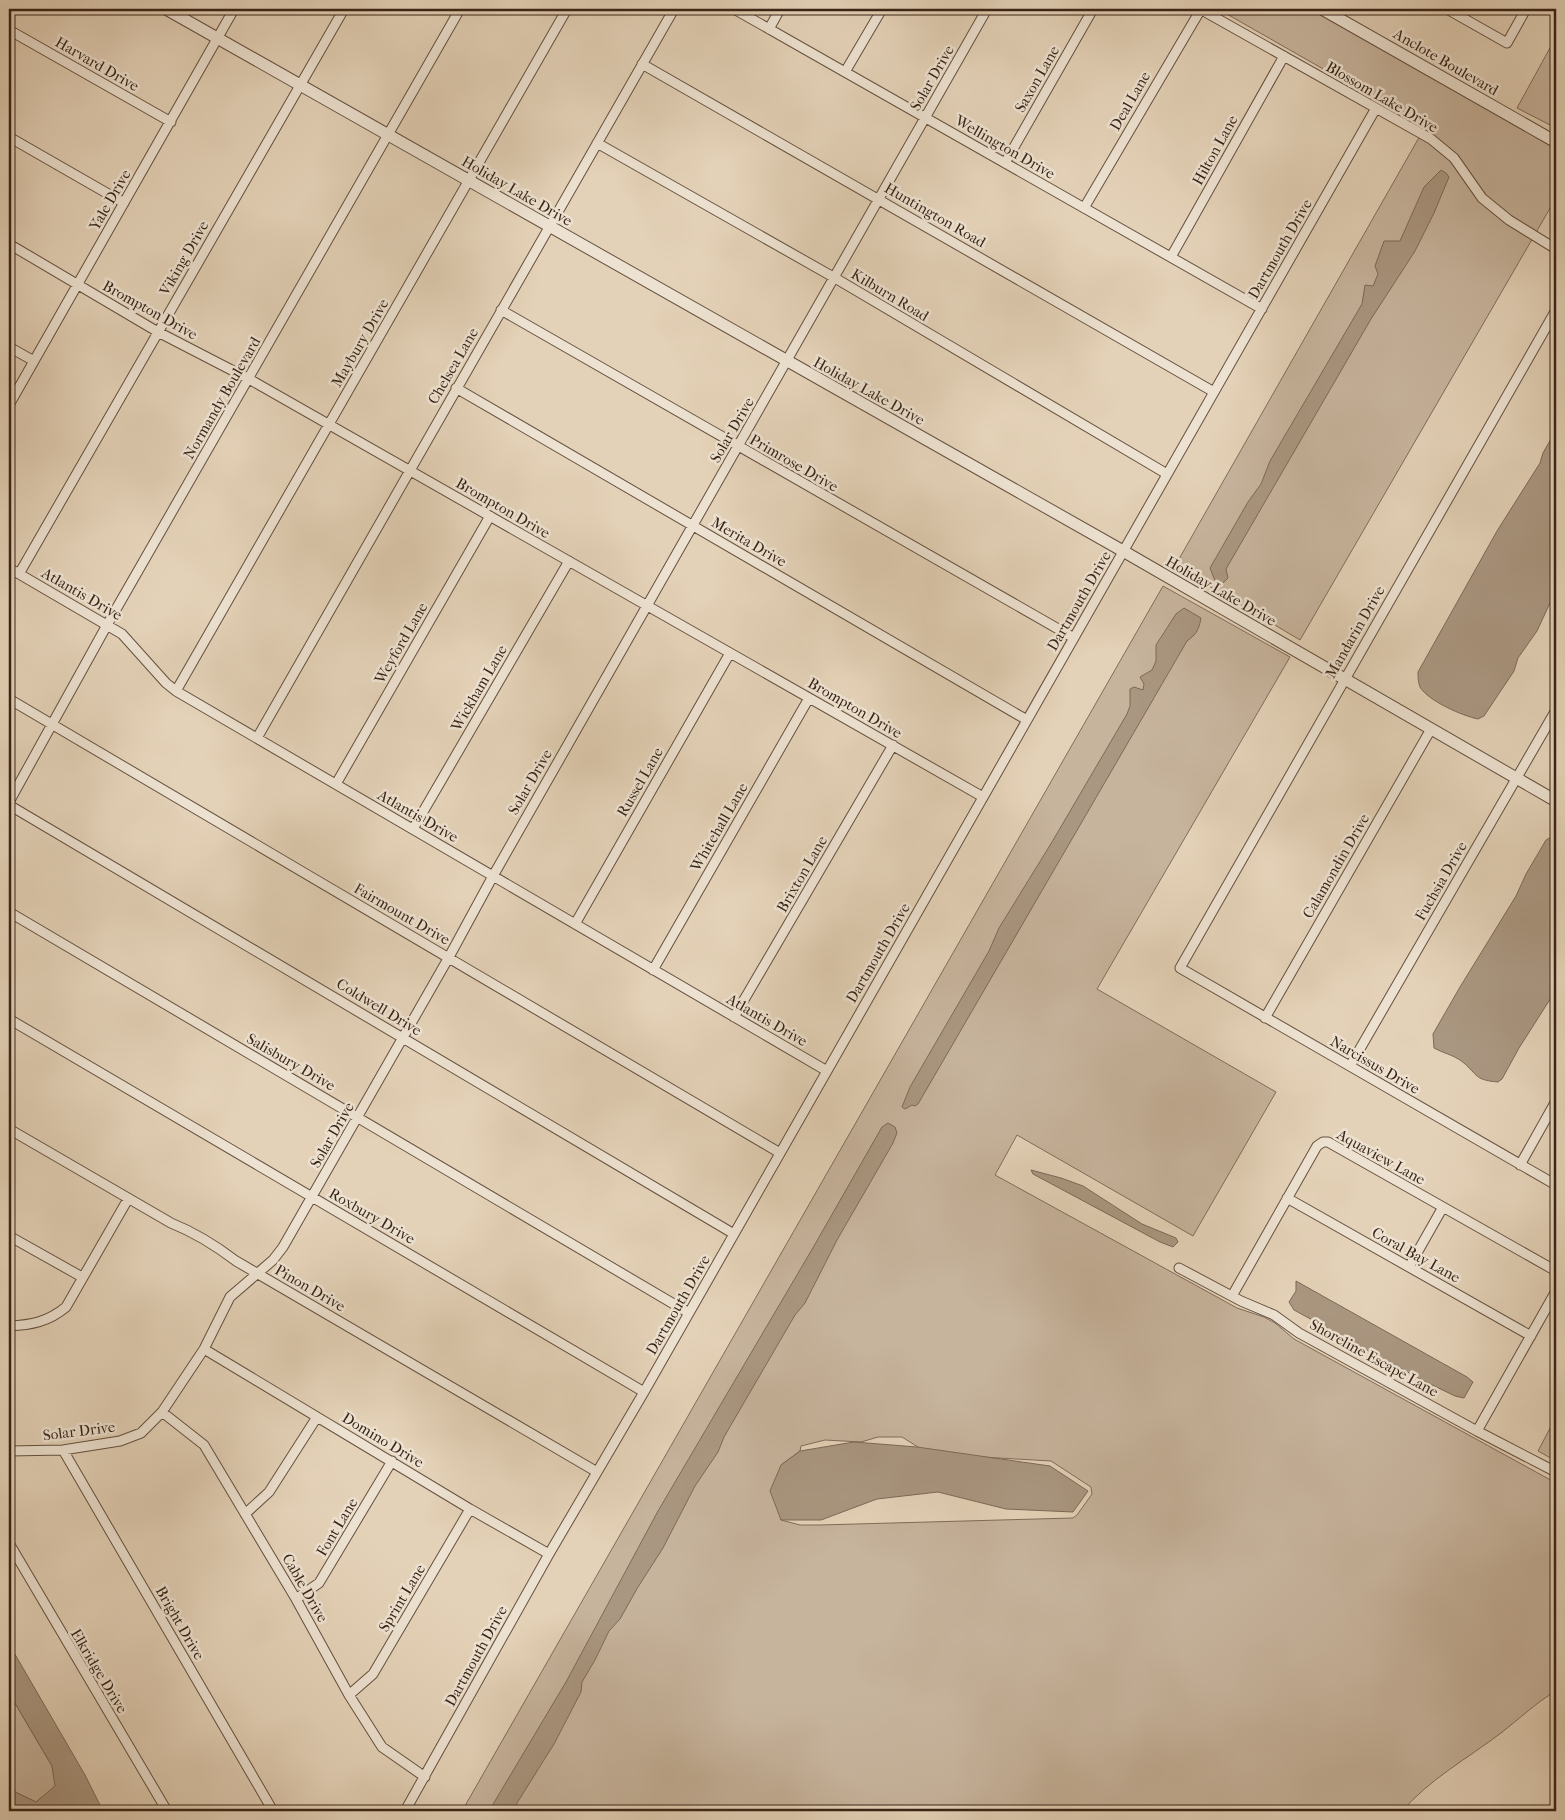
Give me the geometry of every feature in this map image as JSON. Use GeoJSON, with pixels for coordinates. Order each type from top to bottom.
{"type":"FeatureCollection","features":[{"type":"Feature","properties":{"kind":"street","name":"Holiday Lake Drive"},"geometry":{"type":"LineString","coordinates":[[166,9],[1123,551],[1556,801]]}},
{"type":"Feature","properties":{"kind":"street","name":"Yale Drive"},"geometry":{"type":"LineString","coordinates":[[9,405],[234,9]]}},
{"type":"Feature","properties":{"kind":"street","name":"Viking Drive"},"geometry":{"type":"LineString","coordinates":[[19,574],[344,9]]}},
{"type":"Feature","properties":{"kind":"street","name":"Normandy Boulevard"},"geometry":{"type":"LineString","coordinates":[[9,804],[107,625],[460,9]]}},
{"type":"Feature","properties":{"kind":"street","name":"Maybury Drive"},"geometry":{"type":"LineString","coordinates":[[176,691],[567,9]]}},
{"type":"Feature","properties":{"kind":"street","name":"Chelsea Lane"},"geometry":{"type":"LineString","coordinates":[[257,738],[674,9]]}},
{"type":"Feature","properties":{"kind":"street","name":"Wellington Drive"},"geometry":{"type":"LineString","coordinates":[[734,9],[1262,309]]}},
{"type":"Feature","properties":{"kind":"street"},"geometry":{"type":"LineString","coordinates":[[769,28],[780,9]]}},
{"type":"Feature","properties":{"kind":"street"},"geometry":{"type":"LineString","coordinates":[[845,72],[882,9]]}},
{"type":"Feature","properties":{"kind":"street","name":"Solar Drive"},"geometry":{"type":"LineString","coordinates":[[9,1450],[63,1450],[120,1441],[141,1433],[162,1412],[204,1349],[230,1297],[273,1260],[283,1247],[988,9]]}},
{"type":"Feature","properties":{"kind":"street","name":"Saxon Lane"},"geometry":{"type":"LineString","coordinates":[[1005,162],[1093,9]]}},
{"type":"Feature","properties":{"kind":"street","name":"Blossom Lake Drive"},"geometry":{"type":"LineString","coordinates":[[1200,9],[1431,139],[1454,158],[1482,198],[1509,220],[1556,249]]}},
{"type":"Feature","properties":{"kind":"street","name":"Deal Lane"},"geometry":{"type":"LineString","coordinates":[[1084,208],[1200,9]]}},
{"type":"Feature","properties":{"kind":"street","name":"Anclote Boulevard"},"geometry":{"type":"LineString","coordinates":[[1322,9],[1556,142]]}},
{"type":"Feature","properties":{"kind":"street"},"geometry":{"type":"LineString","coordinates":[[1447,9],[1507,43],[1526,9]]}},
{"type":"Feature","properties":{"kind":"street","name":"Harvard Drive"},"geometry":{"type":"LineString","coordinates":[[9,30],[171,122]]}},
{"type":"Feature","properties":{"kind":"street","name":"Hilton Lane"},"geometry":{"type":"LineString","coordinates":[[1171,257],[1284,56]]}},
{"type":"Feature","properties":{"kind":"street","name":"Huntington Road"},"geometry":{"type":"LineString","coordinates":[[642,64],[1214,392]]}},
{"type":"Feature","properties":{"kind":"street","name":"Dartmouth Drive"},"geometry":{"type":"LineString","coordinates":[[404,1811],[1376,108]]}},
{"type":"Feature","properties":{"kind":"street"},"geometry":{"type":"LineString","coordinates":[[9,137],[124,203]]}},
{"type":"Feature","properties":{"kind":"street","name":"Kilburn Road"},"geometry":{"type":"LineString","coordinates":[[597,143],[835,278],[1167,474]]}},
{"type":"Feature","properties":{"kind":"street","name":"Brompton Drive"},"geometry":{"type":"LineString","coordinates":[[9,244],[158,332],[249,379],[984,797]]}},
{"type":"Feature","properties":{"kind":"street","name":"Primrose Drive"},"geometry":{"type":"LineString","coordinates":[[501,310],[1074,638]]}},
{"type":"Feature","properties":{"kind":"street","name":"Mandarin Drive"},"geometry":{"type":"LineString","coordinates":[[1180,968],[1556,310]]}},
{"type":"Feature","properties":{"kind":"street"},"geometry":{"type":"LineString","coordinates":[[9,347],[34,361]]}},
{"type":"Feature","properties":{"kind":"street","name":"Merita Drive"},"geometry":{"type":"LineString","coordinates":[[456,388],[1027,720]]}},
{"type":"Feature","properties":{"kind":"street","name":"Weyford Lane"},"geometry":{"type":"LineString","coordinates":[[336,784],[490,516]]}},
{"type":"Feature","properties":{"kind":"street","name":"Wickham Lane"},"geometry":{"type":"LineString","coordinates":[[413,829],[569,561]]}},
{"type":"Feature","properties":{"kind":"street","name":"Atlantis Drive"},"geometry":{"type":"LineString","coordinates":[[9,568],[122,634],[166,683],[176,691],[827,1071]]}},
{"type":"Feature","properties":{"kind":"street","name":"Russel Lane"},"geometry":{"type":"LineString","coordinates":[[574,924],[730,653]]}},
{"type":"Feature","properties":{"kind":"street","name":"Whitehall Lane"},"geometry":{"type":"LineString","coordinates":[[653,970],[809,698]]}},
{"type":"Feature","properties":{"kind":"street","name":"Fairmount Drive"},"geometry":{"type":"LineString","coordinates":[[9,699],[780,1153]]}},
{"type":"Feature","properties":{"kind":"street","name":"Fuchsia Drive"},"geometry":{"type":"LineString","coordinates":[[1350,1066],[1556,710]]}},
{"type":"Feature","properties":{"kind":"street","name":"Calamondin Drive"},"geometry":{"type":"LineString","coordinates":[[1265,1018],[1431,729]]}},
{"type":"Feature","properties":{"kind":"street","name":"Brixton Lane"},"geometry":{"type":"LineString","coordinates":[[734,1017],[893,745]]}},
{"type":"Feature","properties":{"kind":"street","name":"Coldwell Drive"},"geometry":{"type":"LineString","coordinates":[[9,804],[734,1234]]}},
{"type":"Feature","properties":{"kind":"street","name":"Salisbury Drive"},"geometry":{"type":"LineString","coordinates":[[9,912],[688,1314]]}},
{"type":"Feature","properties":{"kind":"street","name":"Narcissus Drive"},"geometry":{"type":"LineString","coordinates":[[1180,968],[1556,1185]]}},
{"type":"Feature","properties":{"kind":"street","name":"Roxbury Drive"},"geometry":{"type":"LineString","coordinates":[[9,1019],[644,1392]]}},
{"type":"Feature","properties":{"kind":"street"},"geometry":{"type":"LineString","coordinates":[[1520,1165],[1556,1101]]}},
{"type":"Feature","properties":{"kind":"street","name":"Pinon Drive"},"geometry":{"type":"LineString","coordinates":[[9,1129],[171,1223],[199,1235],[236,1261],[597,1472]]}},
{"type":"Feature","properties":{"kind":"street","name":"Aquaview Lane"},"geometry":{"type":"LineString","coordinates":[[1232,1296],[1316,1146],[1325,1142],[1556,1271]]}},
{"type":"Feature","properties":{"kind":"street","name":"Coral Bay Lane"},"geometry":{"type":"LineString","coordinates":[[1287,1198],[1531,1336]]}},
{"type":"Feature","properties":{"kind":"street"},"geometry":{"type":"LineString","coordinates":[[9,1326],[30,1325],[56,1315],[66,1307],[128,1199]]}},
{"type":"Feature","properties":{"kind":"street"},"geometry":{"type":"LineString","coordinates":[[1409,1267],[1443,1207]]}},
{"type":"Feature","properties":{"kind":"street"},"geometry":{"type":"LineString","coordinates":[[9,1236],[82,1277]]}},
{"type":"Feature","properties":{"kind":"street","name":"Shoreline Escape Lane"},"geometry":{"type":"LineString","coordinates":[[1179,1268],[1232,1296],[1274,1315],[1299,1333],[1477,1431],[1556,1472]]}},
{"type":"Feature","properties":{"kind":"street"},"geometry":{"type":"LineString","coordinates":[[1477,1431],[1556,1291]]}},
{"type":"Feature","properties":{"kind":"street","name":"Domino Drive"},"geometry":{"type":"LineString","coordinates":[[204,1349],[470,1509],[549,1554]]}},
{"type":"Feature","properties":{"kind":"street","name":"Cable Drive"},"geometry":{"type":"LineString","coordinates":[[162,1412],[204,1444],[296,1599],[349,1695],[382,1747],[425,1777]]}},
{"type":"Feature","properties":{"kind":"street"},"geometry":{"type":"LineString","coordinates":[[245,1514],[269,1492],[317,1417]]}},
{"type":"Feature","properties":{"kind":"street","name":"Bright Drive"},"geometry":{"type":"LineString","coordinates":[[63,1450],[273,1811]]}},
{"type":"Feature","properties":{"kind":"street","name":"Font Lane"},"geometry":{"type":"LineString","coordinates":[[296,1599],[319,1583],[392,1461]]}},
{"type":"Feature","properties":{"kind":"street","name":"Sprint Lane"},"geometry":{"type":"LineString","coordinates":[[349,1695],[373,1674],[470,1509]]}},
{"type":"Feature","properties":{"kind":"street","name":"Elkridge Drive"},"geometry":{"type":"LineString","coordinates":[[9,1543],[41,1601],[167,1811]]}},
{"type":"Feature","properties":{"kind":"shaded area"},"geometry":{"type":"Polygon","coordinates":[[[1218,9],[1314,9],[1556,149],[1556,198],[1300,640],[1175,566],[1425,127],[1218,9]]]}},
{"type":"Feature","properties":{"kind":"shaded area"},"geometry":{"type":"Polygon","coordinates":[[[1556,37],[1556,125],[1550,125],[1517,108],[1556,37]]]}},
{"type":"Feature","properties":{"kind":"shaded area"},"geometry":{"type":"Polygon","coordinates":[[[1441,170],[1449,177],[1415,251],[1371,319],[1226,569],[1228,578],[1218,588],[1210,568],[1248,502],[1261,484],[1270,461],[1362,304],[1365,285],[1373,286],[1378,274],[1375,266],[1384,241],[1400,241],[1424,187],[1441,170]]]}},
{"type":"Feature","properties":{"kind":"shaded area"},"geometry":{"type":"Polygon","coordinates":[[[1556,430],[1556,590],[1537,631],[1518,658],[1514,671],[1484,716],[1478,719],[1446,707],[1430,697],[1420,687],[1418,672],[1497,531],[1540,463],[1543,453],[1556,430]]]}},
{"type":"Feature","properties":{"kind":"shaded area"},"geometry":{"type":"Polygon","coordinates":[[[1163,586],[1290,657],[1097,989],[1276,1092],[1193,1236],[1017,1135],[995,1175],[1237,1308],[1264,1317],[1275,1323],[1294,1339],[1556,1483],[1556,1691],[1437,1779],[1402,1811],[462,1811],[1163,586]],[[878,1437],[861,1442],[825,1440],[801,1446],[800,1451],[781,1465],[781,1520],[800,1525],[820,1525],[1073,1518],[1092,1494],[1091,1487],[1051,1461],[929,1454],[902,1437],[878,1437]]]}},
{"type":"Feature","properties":{"kind":"shaded area"},"geometry":{"type":"Polygon","coordinates":[[[1184,608],[1201,618],[1197,631],[1187,641],[918,1104],[905,1109],[902,1107],[910,1087],[989,951],[999,928],[1127,714],[1130,706],[1130,689],[1134,687],[1143,690],[1144,684],[1140,677],[1152,670],[1156,661],[1156,645],[1176,614],[1184,608]]]}},
{"type":"Feature","properties":{"kind":"shaded area"},"geometry":{"type":"Polygon","coordinates":[[[1556,834],[1556,990],[1519,1048],[1502,1079],[1498,1082],[1484,1080],[1479,1078],[1460,1060],[1434,1048],[1433,1034],[1516,896],[1526,874],[1546,840],[1556,834]]]}},
{"type":"Feature","properties":{"kind":"shaded area"},"geometry":{"type":"Polygon","coordinates":[[[888,1123],[895,1127],[897,1133],[893,1143],[837,1240],[805,1303],[795,1315],[724,1437],[718,1452],[695,1486],[663,1548],[620,1619],[609,1631],[582,1682],[581,1692],[554,1744],[512,1811],[489,1811],[566,1682],[658,1511],[882,1127],[888,1123]]]}},
{"type":"Feature","properties":{"kind":"shaded area"},"geometry":{"type":"Polygon","coordinates":[[[1031,1170],[1083,1186],[1142,1224],[1176,1238],[1178,1242],[1173,1247],[1160,1242],[1033,1174],[1031,1170]]]}},
{"type":"Feature","properties":{"kind":"shaded area"},"geometry":{"type":"Polygon","coordinates":[[[1296,1281],[1467,1377],[1473,1382],[1464,1398],[1455,1396],[1424,1381],[1294,1310],[1289,1302],[1296,1291],[1296,1281]]]}},
{"type":"Feature","properties":{"kind":"shaded area"},"geometry":{"type":"Polygon","coordinates":[[[1556,1417],[1556,1461],[1538,1451],[1556,1417]]]}},
{"type":"Feature","properties":{"kind":"shaded area"},"geometry":{"type":"Polygon","coordinates":[[[854,1442],[917,1447],[1050,1466],[1088,1491],[1073,1512],[1006,1509],[938,1492],[877,1499],[821,1520],[781,1520],[770,1491],[781,1465],[800,1451],[854,1442]]]}},
{"type":"Feature","properties":{"kind":"shaded area"},"geometry":{"type":"Polygon","coordinates":[[[9,1644],[85,1775],[103,1811],[9,1811],[9,1789],[36,1802],[55,1786],[52,1766],[9,1693],[9,1644]]]}},
{"type":"Feature","properties":{"kind":"shaded area"},"geometry":{"type":"Polygon","coordinates":[[[9,1693],[52,1766],[56,1786],[36,1802],[9,1789],[9,1693]]]}}]}
